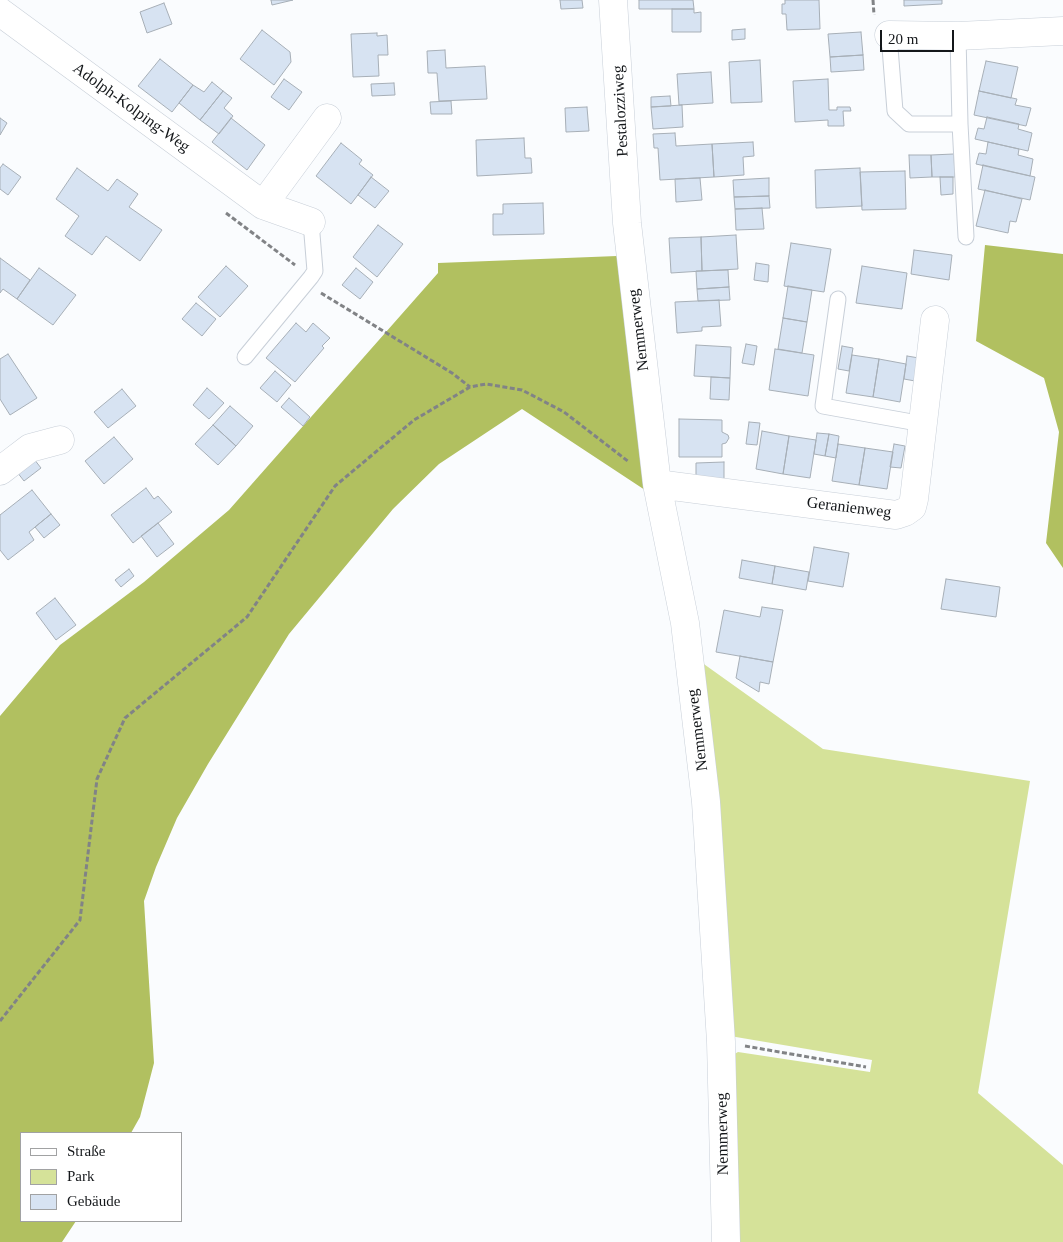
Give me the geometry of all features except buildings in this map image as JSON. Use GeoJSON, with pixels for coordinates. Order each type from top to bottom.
{"type":"FeatureCollection","features":[{"type":"Feature","properties":{"kind":"street","name":"Pestalozziweg"},"geometry":{"type":"LineString","coordinates":[[614,0],[627,223]]}},
{"type":"Feature","properties":{"kind":"street","name":"Adolph-Kolping-Weg"},"geometry":{"type":"LineString","coordinates":[[0,12],[262,205],[311,222]]}},
{"type":"Feature","properties":{"kind":"street"},"geometry":{"type":"LineString","coordinates":[[890,35],[958,36],[1063,31]]}},
{"type":"Feature","properties":{"kind":"street"},"geometry":{"type":"LineString","coordinates":[[262,205],[327,118]]}},
{"type":"Feature","properties":{"kind":"street","name":"Nemmerweg"},"geometry":{"type":"LineString","coordinates":[[627,223],[657,484],[685,623],[706,802],[721,1042],[726,1242]]}},
{"type":"Feature","properties":{"kind":"street","name":"Geranienweg"},"geometry":{"type":"LineString","coordinates":[[657,484],[896,514],[912,508],[935,320]]}},
{"type":"Feature","properties":{"kind":"street"},"geometry":{"type":"LineString","coordinates":[[0,471],[30,448],[60,440]]}},
{"type":"Feature","properties":{"kind":"lane"},"geometry":{"type":"LineString","coordinates":[[890,35],[895,112],[909,124],[960,124]]}},
{"type":"Feature","properties":{"kind":"lane"},"geometry":{"type":"LineString","coordinates":[[958,36],[960,124],[966,237]]}},
{"type":"Feature","properties":{"kind":"lane","name":"Adolph-Kolping-Weg"},"geometry":{"type":"LineString","coordinates":[[311,222],[315,271],[311,277]]}},
{"type":"Feature","properties":{"kind":"lane"},"geometry":{"type":"LineString","coordinates":[[245,357],[311,277]]}},
{"type":"Feature","properties":{"kind":"lane"},"geometry":{"type":"LineString","coordinates":[[838,299],[823,406],[923,424]]}},
{"type":"Feature","properties":{"kind":"path"},"geometry":{"type":"LineString","coordinates":[[311,277],[322,294],[452,373],[470,387]]}},
{"type":"Feature","properties":{"kind":"path"},"geometry":{"type":"LineString","coordinates":[[0,1022],[80,920],[97,779],[125,718],[247,617],[335,486],[414,420],[470,387],[486,384],[522,390],[564,412],[657,484]]}},
{"type":"Feature","properties":{"kind":"path"},"geometry":{"type":"LineString","coordinates":[[721,1042],[866,1067]]}},
{"type":"Feature","properties":{"kind":"green space"},"geometry":{"type":"Polygon","coordinates":[[[985,245],[1063,254],[1063,568],[1046,543],[1059,432],[1044,378],[976,341],[985,245]]]}},
{"type":"Feature","properties":{"kind":"green space"},"geometry":{"type":"Polygon","coordinates":[[[617,256],[648,492],[522,409],[439,464],[393,509],[289,634],[208,764],[177,818],[156,867],[144,901],[154,1063],[140,1117],[132,1132],[20,1132],[20,1222],[75,1222],[62,1242],[0,1242],[0,716],[60,645],[144,582],[229,510],[438,273],[438,263],[617,256]]]}},
{"type":"Feature","properties":{"kind":"green space"},"geometry":{"type":"Polygon","coordinates":[[[701,662],[823,749],[1030,781],[978,1093],[1063,1165],[1063,1242],[736,1242],[731,1056],[738,1052],[870,1072],[872,1060],[730,1036],[701,662]]]}}]}
